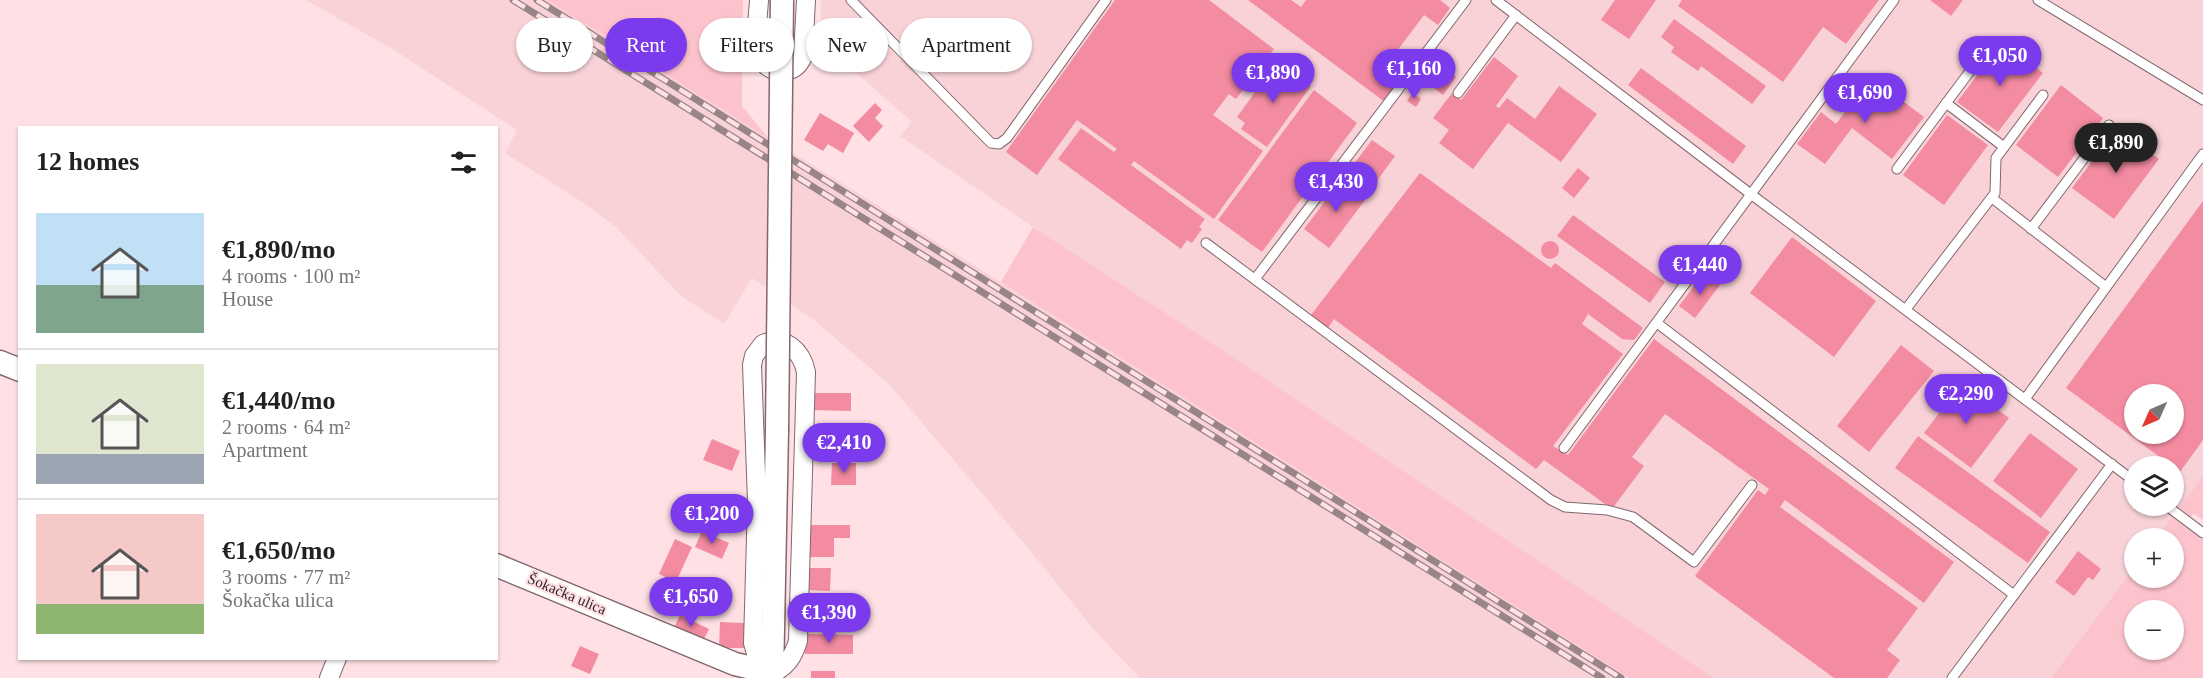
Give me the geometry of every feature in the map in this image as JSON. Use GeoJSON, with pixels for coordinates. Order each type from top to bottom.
{"type":"FeatureCollection","features":[{"type":"Feature","properties":{"kind":"street"},"geometry":{"type":"LineString","coordinates":[[759,0],[758,53],[762,62],[775,70],[785,71],[794,69],[800,63],[806,0]]}},
{"type":"Feature","properties":{"kind":"street"},"geometry":{"type":"LineString","coordinates":[[768,674],[777,431],[782,0]]}},
{"type":"Feature","properties":{"kind":"street"},"geometry":{"type":"LineString","coordinates":[[776,341],[785,343],[800,354],[806,372],[798,641],[791,660],[782,669],[768,674],[753,644],[757,501],[752,365],[754,356],[763,344],[776,341]]}},
{"type":"Feature","properties":{"kind":"street"},"geometry":{"type":"LineString","coordinates":[[0,362],[18,369]]}},
{"type":"Feature","properties":{"kind":"street","name":"Šokačka ulica"},"geometry":{"type":"LineString","coordinates":[[498,566],[735,664],[768,674]]}},
{"type":"Feature","properties":{"kind":"street"},"geometry":{"type":"LineString","coordinates":[[329,678],[336,660]]}},
{"type":"Feature","properties":{"kind":"lane"},"geometry":{"type":"LineString","coordinates":[[851,0],[991,144],[999,144],[1007,138],[1106,0]]}},
{"type":"Feature","properties":{"kind":"lane"},"geometry":{"type":"LineString","coordinates":[[1255,279],[1466,0]]}},
{"type":"Feature","properties":{"kind":"lane"},"geometry":{"type":"LineString","coordinates":[[1496,0],[2124,473]]}},
{"type":"Feature","properties":{"kind":"lane"},"geometry":{"type":"LineString","coordinates":[[1564,448],[1894,0]]}},
{"type":"Feature","properties":{"kind":"lane"},"geometry":{"type":"LineString","coordinates":[[2038,0],[2203,100]]}},
{"type":"Feature","properties":{"kind":"lane"},"geometry":{"type":"LineString","coordinates":[[1458,93],[1516,15]]}},
{"type":"Feature","properties":{"kind":"lane"},"geometry":{"type":"LineString","coordinates":[[1897,169],[1991,43]]}},
{"type":"Feature","properties":{"kind":"lane"},"geometry":{"type":"LineString","coordinates":[[1906,309],[1995,194],[1996,158],[2043,94]]}},
{"type":"Feature","properties":{"kind":"lane"},"geometry":{"type":"LineString","coordinates":[[1946,104],[2004,147]]}},
{"type":"Feature","properties":{"kind":"lane"},"geometry":{"type":"LineString","coordinates":[[2031,229],[2109,125]]}},
{"type":"Feature","properties":{"kind":"lane"},"geometry":{"type":"LineString","coordinates":[[2025,399],[2203,154]]}},
{"type":"Feature","properties":{"kind":"lane"},"geometry":{"type":"LineString","coordinates":[[1992,198],[2106,287]]}},
{"type":"Feature","properties":{"kind":"lane"},"geometry":{"type":"LineString","coordinates":[[1206,243],[1551,500],[1565,507],[1607,510],[1633,517],[1694,562],[1752,485]]}},
{"type":"Feature","properties":{"kind":"lane"},"geometry":{"type":"LineString","coordinates":[[1657,323],[2014,595]]}},
{"type":"Feature","properties":{"kind":"lane"},"geometry":{"type":"LineString","coordinates":[[1952,678],[2112,464]]}},
{"type":"Feature","properties":{"kind":"lane"},"geometry":{"type":"LineString","coordinates":[[2180,516],[2203,533]]}},
{"type":"Feature","properties":{"kind":"shaded area"},"geometry":{"type":"Polygon","coordinates":[[[306,0],[547,0],[576,18],[516,18],[516,72],[593,72],[593,29],[605,36],[605,72],[663,72],[1173,389],[1629,678],[1140,678],[1095,631],[890,385],[814,320],[752,278],[724,324],[681,296],[616,227],[582,202],[505,153],[517,130],[394,50],[306,0]]]}},
{"type":"Feature","properties":{"kind":"shaded area"},"geometry":{"type":"Polygon","coordinates":[[[547,0],[743,0],[743,18],[699,18],[699,72],[742,72],[742,106],[768,138],[662,72],[687,72],[687,18],[605,18],[605,36],[593,29],[593,18],[576,18],[547,0]]]}},
{"type":"Feature","properties":{"kind":"shaded area"},"geometry":{"type":"Polygon","coordinates":[[[821,0],[2203,0],[2203,476],[2184,501],[2184,456],[2124,456],[2124,516],[2173,516],[2164,528],[2124,528],[2124,581],[2051,678],[1714,678],[1192,330],[1033,227],[900,136],[912,122],[855,72],[888,72],[888,18],[821,18],[821,0]]]}},
{"type":"Feature","properties":{"kind":"shaded area"},"geometry":{"type":"Polygon","coordinates":[[[1033,227],[1192,330],[1714,678],[1629,678],[1001,282],[1033,227]]]}},
{"type":"Feature","properties":{"kind":"shaded area"},"geometry":{"type":"Polygon","coordinates":[[[2203,476],[2203,520],[2194,514],[2190,517],[2184,512],[2184,501],[2203,476]]]}},
{"type":"Feature","properties":{"kind":"shaded area"},"geometry":{"type":"Polygon","coordinates":[[[2172,517],[2203,540],[2203,678],[2051,678],[2124,581],[2124,588],[2184,588],[2184,528],[2164,528],[2172,517]]]}},
{"type":"Feature","properties":{"kind":"building"},"geometry":{"type":"Polygon","coordinates":[[[1115,0],[1209,0],[1274,49],[1236,99],[1229,94],[1213,115],[1263,151],[1214,219],[1134,161],[1131,165],[1205,219],[1199,227],[1202,229],[1192,243],[1187,240],[1181,249],[1058,159],[1081,128],[1114,152],[1117,149],[1077,120],[1037,175],[1006,152],[1115,0]]]}},
{"type":"Feature","properties":{"kind":"building"},"geometry":{"type":"Polygon","coordinates":[[[1248,0],[1291,0],[1301,7],[1306,0],[1440,0],[1450,8],[1438,25],[1424,15],[1394,55],[1411,67],[1385,102],[1248,0]]]}},
{"type":"Feature","properties":{"kind":"building"},"geometry":{"type":"Polygon","coordinates":[[[1615,0],[1656,0],[1629,39],[1601,20],[1615,0]]]}},
{"type":"Feature","properties":{"kind":"building"},"geometry":{"type":"Polygon","coordinates":[[[1682,0],[1879,0],[1846,44],[1823,27],[1783,82],[1678,6],[1682,0]]]}},
{"type":"Feature","properties":{"kind":"building"},"geometry":{"type":"Polygon","coordinates":[[[1930,0],[1963,0],[1951,16],[1930,0]]]}},
{"type":"Feature","properties":{"kind":"building"},"geometry":{"type":"Polygon","coordinates":[[[1674,19],[1766,86],[1752,104],[1701,66],[1698,71],[1671,52],[1674,47],[1661,37],[1674,19]]]}},
{"type":"Feature","properties":{"kind":"building"},"geometry":{"type":"Polygon","coordinates":[[[2002,42],[2043,73],[1998,132],[1957,102],[2002,42]]]}},
{"type":"Feature","properties":{"kind":"building"},"geometry":{"type":"Polygon","coordinates":[[[1494,57],[1518,76],[1496,106],[1499,108],[1507,98],[1535,119],[1559,86],[1597,114],[1561,162],[1508,123],[1473,169],[1439,143],[1449,130],[1433,118],[1452,93],[1461,100],[1494,57]]]}},
{"type":"Feature","properties":{"kind":"building"},"geometry":{"type":"Polygon","coordinates":[[[1434,60],[1456,77],[1443,95],[1421,78],[1434,60]]]}},
{"type":"Feature","properties":{"kind":"building"},"geometry":{"type":"Polygon","coordinates":[[[1277,62],[1311,86],[1267,147],[1241,129],[1245,123],[1237,117],[1277,62]]]}},
{"type":"Feature","properties":{"kind":"building"},"geometry":{"type":"Polygon","coordinates":[[[1641,68],[1746,146],[1733,164],[1628,85],[1641,68]]]}},
{"type":"Feature","properties":{"kind":"building"},"geometry":{"type":"Polygon","coordinates":[[[1871,77],[1924,117],[1892,159],[1852,128],[1825,164],[1797,144],[1821,112],[1836,124],[1871,77]]]}},
{"type":"Feature","properties":{"kind":"building"},"geometry":{"type":"Polygon","coordinates":[[[2061,85],[2103,118],[2058,177],[2016,145],[2061,85]]]}},
{"type":"Feature","properties":{"kind":"building"},"geometry":{"type":"Polygon","coordinates":[[[1314,90],[1357,123],[1262,252],[1218,220],[1314,90]]]}},
{"type":"Feature","properties":{"kind":"building"},"geometry":{"type":"Polygon","coordinates":[[[1412,93],[1421,99],[1416,107],[1407,101],[1412,93]]]}},
{"type":"Feature","properties":{"kind":"building"},"geometry":{"type":"Polygon","coordinates":[[[875,103],[882,110],[875,118],[883,126],[869,142],[853,126],[875,103]]]}},
{"type":"Feature","properties":{"kind":"building"},"geometry":{"type":"Polygon","coordinates":[[[820,113],[854,133],[843,153],[828,144],[823,151],[804,140],[820,113]]]}},
{"type":"Feature","properties":{"kind":"building"},"geometry":{"type":"Polygon","coordinates":[[[1947,115],[1988,145],[1944,205],[1903,175],[1947,115]]]}},
{"type":"Feature","properties":{"kind":"building"},"geometry":{"type":"Polygon","coordinates":[[[2117,128],[2159,159],[2114,219],[2072,188],[2117,128]]]}},
{"type":"Feature","properties":{"kind":"building"},"geometry":{"type":"Polygon","coordinates":[[[1372,140],[1395,156],[1371,189],[1348,172],[1372,140]]]}},
{"type":"Feature","properties":{"kind":"building"},"geometry":{"type":"Polygon","coordinates":[[[1578,168],[1590,178],[1574,198],[1562,188],[1578,168]]]}},
{"type":"Feature","properties":{"kind":"building"},"geometry":{"type":"Polygon","coordinates":[[[1420,173],[1551,268],[1555,263],[1643,328],[1634,340],[1622,339],[1588,314],[1582,324],[1623,354],[1553,446],[1568,455],[1654,339],[1954,562],[1924,603],[1785,500],[1780,507],[1918,608],[1887,650],[1900,660],[1887,678],[1834,678],[1695,576],[1758,490],[1765,495],[1769,489],[1665,414],[1632,457],[1644,466],[1612,509],[1544,460],[1536,469],[1334,319],[1328,328],[1311,315],[1420,173]]]}},
{"type":"Feature","properties":{"kind":"building"},"geometry":{"type":"Polygon","coordinates":[[[1343,178],[1368,196],[1329,248],[1304,229],[1343,178]]]}},
{"type":"Feature","properties":{"kind":"building"},"geometry":{"type":"Polygon","coordinates":[[[2203,201],[2203,440],[2184,466],[2184,456],[2158,456],[2142,444],[2184,444],[2184,384],[2124,384],[2124,431],[2066,388],[2203,201]]]}},
{"type":"Feature","properties":{"kind":"building"},"geometry":{"type":"Polygon","coordinates":[[[1573,215],[1665,282],[1650,303],[1557,236],[1573,215]]]}},
{"type":"Feature","properties":{"kind":"building"},"geometry":{"type":"Polygon","coordinates":[[[1792,237],[1876,301],[1834,357],[1750,293],[1792,237]]]}},
{"type":"Feature","properties":{"kind":"building"},"geometry":{"type":"Polygon","coordinates":[[[1550,241],[1556,244],[1559,250],[1556,256],[1550,259],[1544,256],[1541,250],[1544,244],[1550,241]]]}},
{"type":"Feature","properties":{"kind":"building"},"geometry":{"type":"Polygon","coordinates":[[[1704,273],[1720,285],[1695,318],[1679,306],[1704,273]]]}},
{"type":"Feature","properties":{"kind":"building"},"geometry":{"type":"Polygon","coordinates":[[[1901,345],[1934,371],[1869,452],[1837,426],[1901,345]]]}},
{"type":"Feature","properties":{"kind":"building"},"geometry":{"type":"Polygon","coordinates":[[[1962,383],[2009,418],[1971,468],[1924,433],[1962,383]]]}},
{"type":"Feature","properties":{"kind":"building"},"geometry":{"type":"Polygon","coordinates":[[[813,393],[851,393],[851,411],[812,410],[813,393]]]}},
{"type":"Feature","properties":{"kind":"building"},"geometry":{"type":"Polygon","coordinates":[[[2030,433],[2078,469],[2041,518],[1993,481],[2030,433]]]}},
{"type":"Feature","properties":{"kind":"building"},"geometry":{"type":"Polygon","coordinates":[[[1918,436],[2050,532],[2028,563],[1895,468],[1918,436]]]}},
{"type":"Feature","properties":{"kind":"building"},"geometry":{"type":"Polygon","coordinates":[[[712,439],[740,451],[732,471],[703,460],[712,439]]]}},
{"type":"Feature","properties":{"kind":"building"},"geometry":{"type":"Polygon","coordinates":[[[816,440],[877,441],[877,456],[816,455],[816,440]]]}},
{"type":"Feature","properties":{"kind":"building"},"geometry":{"type":"Polygon","coordinates":[[[832,463],[856,463],[856,485],[831,485],[832,463]]]}},
{"type":"Feature","properties":{"kind":"building"},"geometry":{"type":"Polygon","coordinates":[[[722,495],[744,503],[735,527],[713,519],[722,495]]]}},
{"type":"Feature","properties":{"kind":"building"},"geometry":{"type":"Polygon","coordinates":[[[809,525],[850,525],[850,538],[834,538],[834,557],[809,557],[809,525]]]}},
{"type":"Feature","properties":{"kind":"building"},"geometry":{"type":"Polygon","coordinates":[[[702,531],[729,543],[722,559],[695,547],[702,531]]]}},
{"type":"Feature","properties":{"kind":"building"},"geometry":{"type":"Polygon","coordinates":[[[675,539],[692,547],[676,582],[659,574],[675,539]]]}},
{"type":"Feature","properties":{"kind":"building"},"geometry":{"type":"Polygon","coordinates":[[[2078,551],[2101,569],[2093,580],[2088,577],[2074,596],[2055,582],[2078,551]]]}},
{"type":"Feature","properties":{"kind":"building"},"geometry":{"type":"Polygon","coordinates":[[[806,568],[831,568],[830,591],[806,590],[806,568]]]}},
{"type":"Feature","properties":{"kind":"building"},"geometry":{"type":"Polygon","coordinates":[[[807,604],[823,604],[823,611],[856,612],[856,630],[807,629],[807,604]]]}},
{"type":"Feature","properties":{"kind":"building"},"geometry":{"type":"Polygon","coordinates":[[[680,615],[709,629],[703,641],[674,628],[680,615]]]}},
{"type":"Feature","properties":{"kind":"building"},"geometry":{"type":"Polygon","coordinates":[[[720,622],[744,623],[744,648],[719,648],[720,622]]]}},
{"type":"Feature","properties":{"kind":"building"},"geometry":{"type":"Polygon","coordinates":[[[805,634],[853,635],[853,654],[805,654],[805,634]]]}},
{"type":"Feature","properties":{"kind":"building"},"geometry":{"type":"Polygon","coordinates":[[[580,646],[599,654],[590,674],[571,666],[580,646]]]}},
{"type":"Feature","properties":{"kind":"building"},"geometry":{"type":"Polygon","coordinates":[[[811,671],[835,671],[835,678],[811,678],[811,671]]]}},
{"type":"Feature","properties":{"kind":"railway"},"geometry":{"type":"LineString","coordinates":[[513,0],[1602,678]]}},
{"type":"Feature","properties":{"kind":"railway"},"geometry":{"type":"LineString","coordinates":[[537,0],[1621,678]]}}]}
